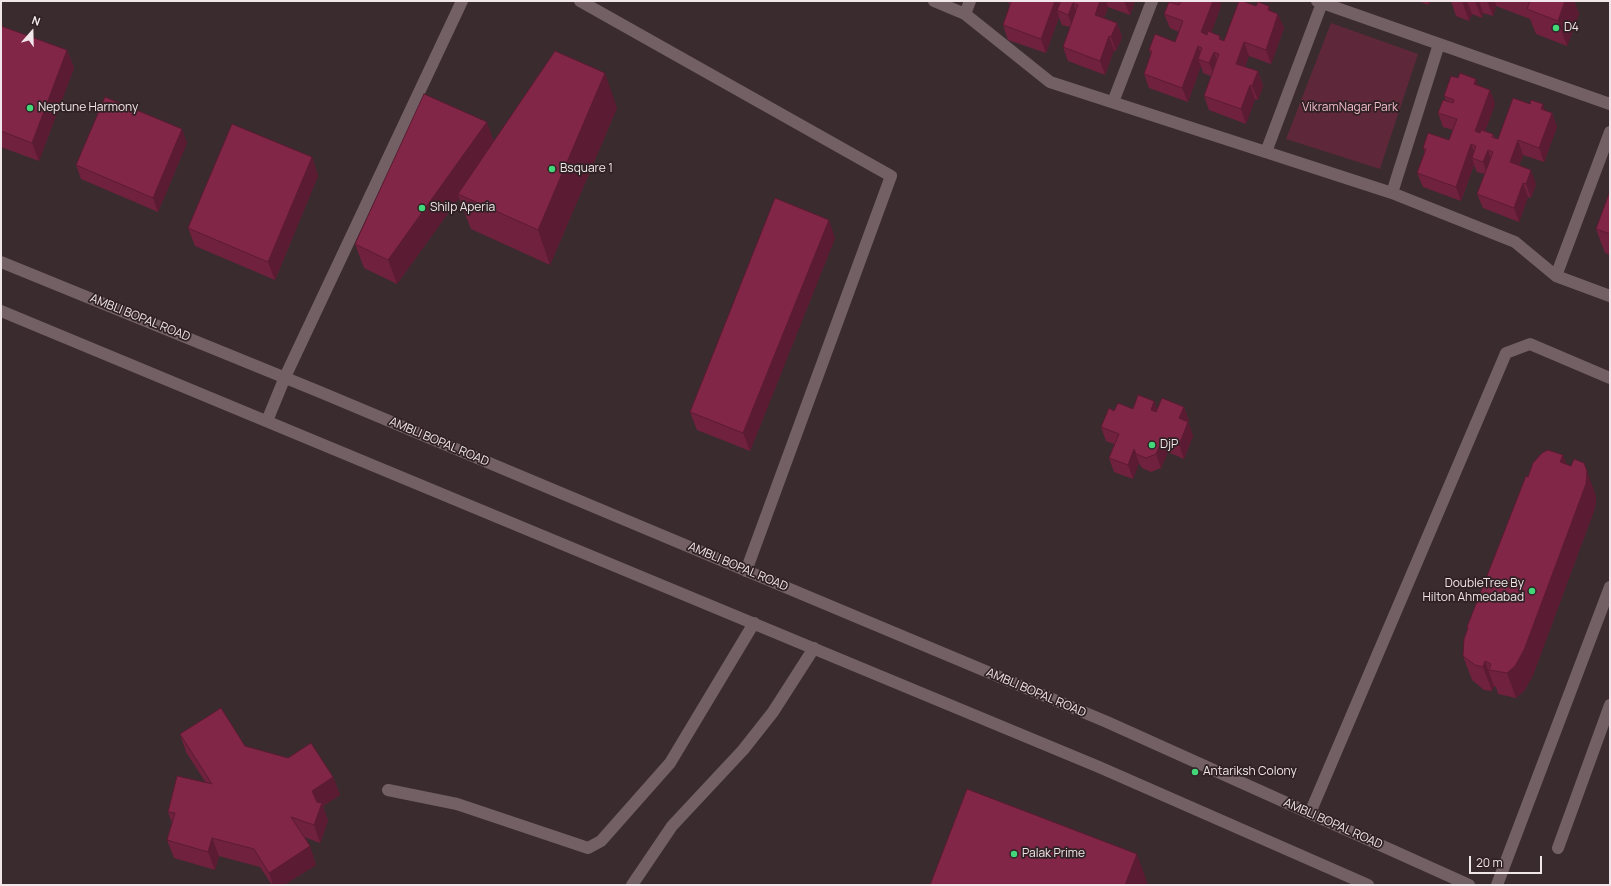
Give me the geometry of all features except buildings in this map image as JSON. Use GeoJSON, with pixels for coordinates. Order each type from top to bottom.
{"type":"FeatureCollection","features":[{"type":"Feature","properties":{"kind":"street"},"geometry":{"type":"LineString","coordinates":[[267,421],[285,377],[462,1]]}},
{"type":"Feature","properties":{"kind":"street"},"geometry":{"type":"LineString","coordinates":[[580,1],[891,176],[746,571]]}},
{"type":"Feature","properties":{"kind":"street"},"geometry":{"type":"LineString","coordinates":[[934,1],[965,14],[1050,82],[1392,193],[1514,242],[1556,276],[1610,296]]}},
{"type":"Feature","properties":{"kind":"street"},"geometry":{"type":"LineString","coordinates":[[965,14],[970,1]]}},
{"type":"Feature","properties":{"kind":"street"},"geometry":{"type":"LineString","coordinates":[[1113,102],[1152,1]]}},
{"type":"Feature","properties":{"kind":"street"},"geometry":{"type":"LineString","coordinates":[[1266,152],[1319,2],[1610,104]]}},
{"type":"Feature","properties":{"kind":"street"},"geometry":{"type":"LineString","coordinates":[[1392,193],[1439,44]]}},
{"type":"Feature","properties":{"kind":"street"},"geometry":{"type":"LineString","coordinates":[[1556,276],[1610,132]]}},
{"type":"Feature","properties":{"kind":"street","name":"AMBLI BOPAL ROAD"},"geometry":{"type":"LineString","coordinates":[[1,262],[285,377],[1107,722],[1469,885]]}},
{"type":"Feature","properties":{"kind":"street"},"geometry":{"type":"LineString","coordinates":[[1,310],[1099,767],[1368,885]]}},
{"type":"Feature","properties":{"kind":"street"},"geometry":{"type":"LineString","coordinates":[[1310,813],[1506,353],[1530,344],[1610,378]]}},
{"type":"Feature","properties":{"kind":"street"},"geometry":{"type":"LineString","coordinates":[[1497,885],[1610,587]]}},
{"type":"Feature","properties":{"kind":"street"},"geometry":{"type":"LineString","coordinates":[[388,790],[457,804],[588,848],[600,841],[605,836],[670,763],[754,623]]}},
{"type":"Feature","properties":{"kind":"street"},"geometry":{"type":"LineString","coordinates":[[632,885],[672,826],[743,750],[773,712],[814,648]]}},
{"type":"Feature","properties":{"kind":"street"},"geometry":{"type":"LineString","coordinates":[[1558,848],[1610,705]]}},
{"type":"Feature","properties":{"kind":"green space","name":"VikramNagar Park"},"geometry":{"type":"Polygon","coordinates":[[[1331,23],[1418,54],[1380,169],[1286,139],[1331,23]]]}},
{"type":"Feature","properties":{"kind":"place","name":"D4"},"geometry":{"type":"Point","coordinates":[1556,28]}},
{"type":"Feature","properties":{"kind":"place","name":"Neptune Harmony"},"geometry":{"type":"Point","coordinates":[30,108]}},
{"type":"Feature","properties":{"kind":"place","name":"Bsquare 1"},"geometry":{"type":"Point","coordinates":[552,169]}},
{"type":"Feature","properties":{"kind":"place","name":"Shilp Aperia"},"geometry":{"type":"Point","coordinates":[422,208]}},
{"type":"Feature","properties":{"kind":"place","name":"DjP"},"geometry":{"type":"Point","coordinates":[1152,445]}},
{"type":"Feature","properties":{"kind":"place","name":"DoubleTree By Hilton Ahmedabad"},"geometry":{"type":"Point","coordinates":[1532,591]}},
{"type":"Feature","properties":{"kind":"place","name":"Antariksh Colony"},"geometry":{"type":"Point","coordinates":[1195,772]}},
{"type":"Feature","properties":{"kind":"place","name":"Palak Prime"},"geometry":{"type":"Point","coordinates":[1014,854]}}]}
